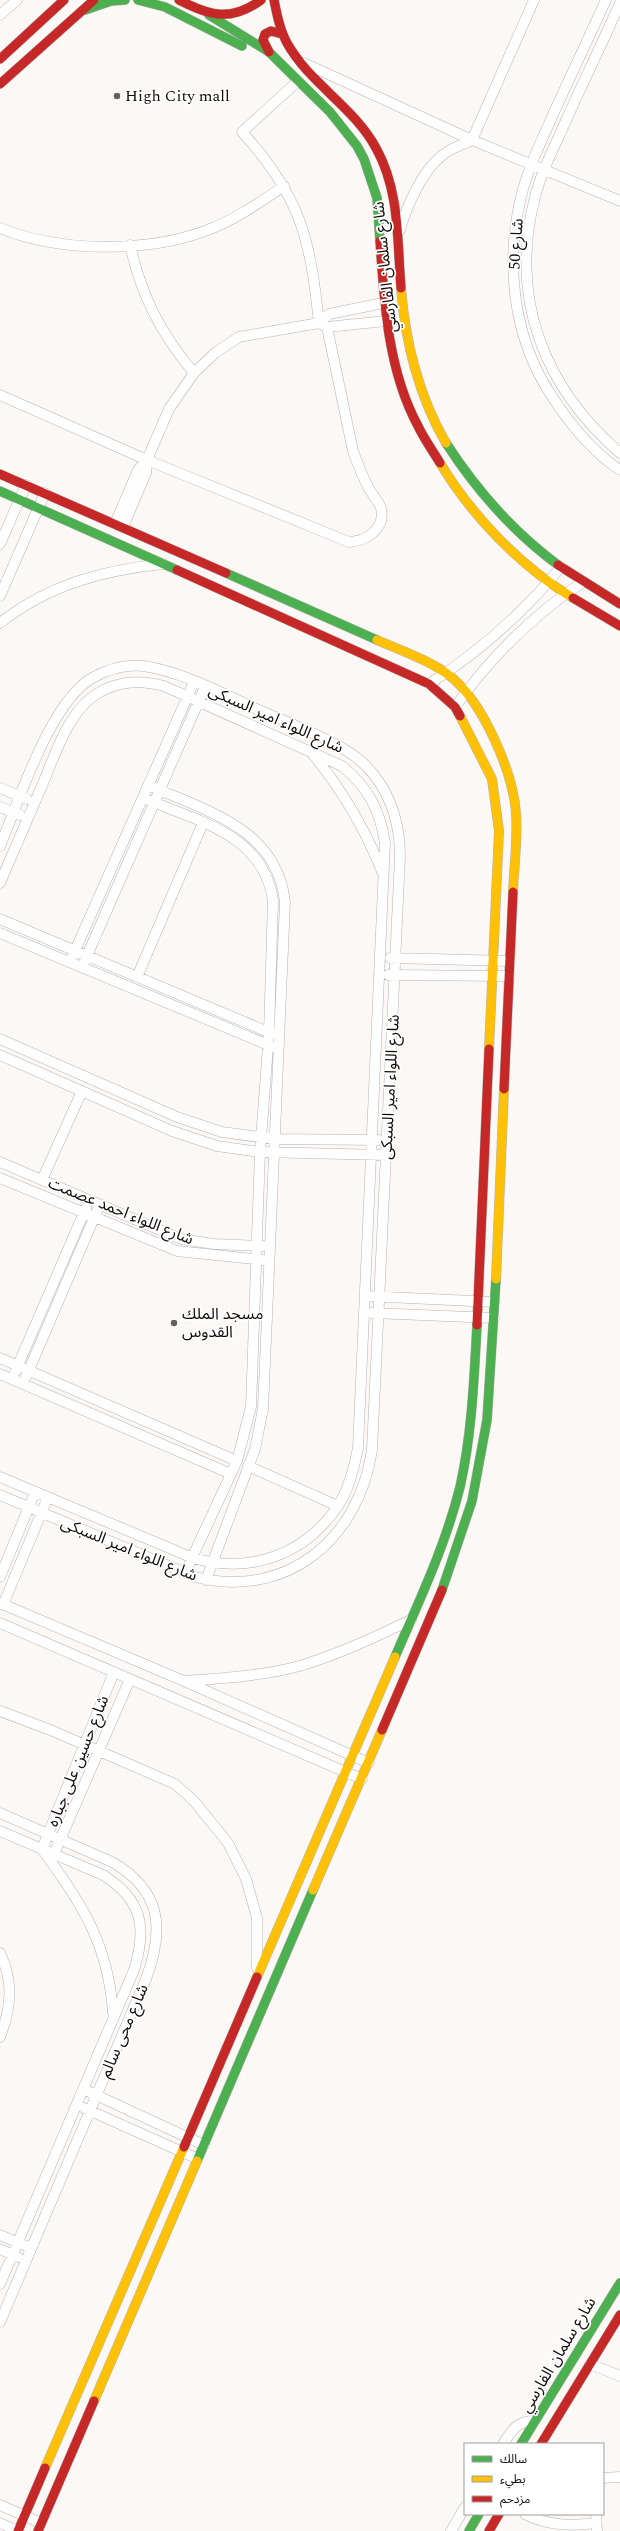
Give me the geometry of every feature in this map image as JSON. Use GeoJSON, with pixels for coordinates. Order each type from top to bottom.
{"type":"FeatureCollection","features":[{"type":"Feature","properties":{"kind":"street"},"geometry":{"type":"LineString","coordinates":[[0,16],[16,0]]}},
{"type":"Feature","properties":{"kind":"street"},"geometry":{"type":"LineString","coordinates":[[0,84],[94,0]]}},
{"type":"Feature","properties":{"kind":"street"},"geometry":{"type":"LineString","coordinates":[[81,12],[111,1],[125,0]]}},
{"type":"Feature","properties":{"kind":"street"},"geometry":{"type":"LineString","coordinates":[[138,0],[165,8],[219,33],[298,81]]}},
{"type":"Feature","properties":{"kind":"street"},"geometry":{"type":"LineString","coordinates":[[179,0],[209,15],[269,52],[298,81]]}},
{"type":"Feature","properties":{"kind":"street"},"geometry":{"type":"LineString","coordinates":[[209,15],[244,12],[261,0]]}},
{"type":"Feature","properties":{"kind":"street","name":"شارع سلمان الفارسي"},"geometry":{"type":"LineString","coordinates":[[274,0],[276,18],[282,34],[297,60],[358,121],[376,147],[388,175],[396,204],[399,235],[399,279],[404,323],[416,373],[428,408],[443,440],[461,470],[482,498],[509,525],[561,567],[583,582],[617,601]]}},
{"type":"Feature","properties":{"kind":"street"},"geometry":{"type":"LineString","coordinates":[[399,235],[405,212],[429,170],[446,152],[472,140],[534,0]]}},
{"type":"Feature","properties":{"kind":"street","name":"شارع 50"},"geometry":{"type":"LineString","coordinates":[[606,0],[532,164],[521,197],[515,227],[514,288],[524,338],[538,374],[567,419],[589,444],[620,470]]}},
{"type":"Feature","properties":{"kind":"street"},"geometry":{"type":"LineString","coordinates":[[0,59],[57,2]]}},
{"type":"Feature","properties":{"kind":"street","name":"شارع 50"},"geometry":{"type":"LineString","coordinates":[[620,4],[544,170],[534,200],[529,229],[528,287],[537,334],[559,384],[596,431],[620,453]]}},
{"type":"Feature","properties":{"kind":"street"},"geometry":{"type":"LineString","coordinates":[[269,52],[263,40],[265,34],[271,31],[282,34]]}},
{"type":"Feature","properties":{"kind":"street"},"geometry":{"type":"LineString","coordinates":[[297,60],[472,140],[620,201]]}},
{"type":"Feature","properties":{"kind":"street"},"geometry":{"type":"LineString","coordinates":[[0,395],[147,460],[349,542],[362,541],[374,533],[380,521],[381,508],[360,470],[353,452],[323,325],[311,254],[300,216],[284,186],[269,163],[242,132],[298,81]]}},
{"type":"Feature","properties":{"kind":"street","name":"شارع سلمان الفارسي"},"geometry":{"type":"LineString","coordinates":[[298,81],[330,112],[357,146],[371,176],[380,225],[383,303],[397,372],[406,399],[431,449],[473,510],[548,583],[620,626]]}},
{"type":"Feature","properties":{"kind":"street"},"geometry":{"type":"LineString","coordinates":[[0,228],[30,239],[92,246],[130,245],[181,238],[205,231],[229,221],[284,186]]}},
{"type":"Feature","properties":{"kind":"street"},"geometry":{"type":"LineString","coordinates":[[130,245],[136,274],[146,301],[167,339],[194,373]]}},
{"type":"Feature","properties":{"kind":"street"},"geometry":{"type":"LineString","coordinates":[[323,325],[329,314],[383,303]]}},
{"type":"Feature","properties":{"kind":"street"},"geometry":{"type":"LineString","coordinates":[[119,525],[146,473],[147,460],[169,410],[194,373],[215,353],[239,337],[323,325],[386,321]]}},
{"type":"Feature","properties":{"kind":"street"},"geometry":{"type":"LineString","coordinates":[[548,391],[559,384]]}},
{"type":"Feature","properties":{"kind":"street"},"geometry":{"type":"LineString","coordinates":[[0,474],[119,525],[414,656],[446,673],[466,691],[491,736],[513,791],[516,813],[494,1318],[487,1420],[472,1501],[450,1569],[369,1763],[40,2527],[25,2516],[0,2505]]}},
{"type":"Feature","properties":{"kind":"street"},"geometry":{"type":"LineString","coordinates":[[0,544],[26,485]]}},
{"type":"Feature","properties":{"kind":"street"},"geometry":{"type":"LineString","coordinates":[[0,491],[365,653],[429,684],[455,706],[476,744],[492,779],[497,810],[499,854],[474,1386],[464,1467],[451,1520],[437,1564],[411,1620],[256,1978],[189,2138],[25,2516],[18,2531],[0,2523]]}},
{"type":"Feature","properties":{"kind":"street"},"geometry":{"type":"LineString","coordinates":[[0,596],[45,493]]}},
{"type":"Feature","properties":{"kind":"street"},"geometry":{"type":"LineString","coordinates":[[0,623],[48,592],[86,577],[125,568],[164,564]]}},
{"type":"Feature","properties":{"kind":"street"},"geometry":{"type":"LineString","coordinates":[[429,684],[446,673],[499,631],[548,583],[561,567]]}},
{"type":"Feature","properties":{"kind":"street"},"geometry":{"type":"LineString","coordinates":[[455,706],[466,691],[512,639],[565,594],[583,582]]}},
{"type":"Feature","properties":{"kind":"street","name":"شارع اللواء امير السبكى"},"geometry":{"type":"LineString","coordinates":[[0,846],[46,738],[68,698],[84,683],[108,670],[141,666],[158,668],[194,682],[348,751],[374,775],[392,805],[400,839],[396,958],[372,1450],[365,1484],[350,1516],[330,1542],[303,1562],[288,1570],[256,1580],[240,1582],[206,1580],[185,1573],[0,1495]]}},
{"type":"Feature","properties":{"kind":"street","name":"شارع اللواء امير السبكى"},"geometry":{"type":"LineString","coordinates":[[0,883],[59,745],[81,708],[92,698],[112,687],[134,681],[149,682],[188,696],[342,766],[356,778],[368,792],[377,808],[382,826],[386,857],[358,1448],[354,1468],[338,1506],[317,1530],[277,1556],[248,1564],[212,1563],[192,1558],[0,1478]]}},
{"type":"Feature","properties":{"kind":"street"},"geometry":{"type":"LineString","coordinates":[[70,962],[194,682]]}},
{"type":"Feature","properties":{"kind":"street"},"geometry":{"type":"LineString","coordinates":[[82,967],[205,687]]}},
{"type":"Feature","properties":{"kind":"street"},"geometry":{"type":"LineString","coordinates":[[46,738],[59,745]]}},
{"type":"Feature","properties":{"kind":"street"},"geometry":{"type":"LineString","coordinates":[[308,750],[333,778],[354,810],[371,843],[384,878]]}},
{"type":"Feature","properties":{"kind":"street"},"geometry":{"type":"LineString","coordinates":[[148,785],[242,829],[263,848],[279,873],[285,902],[268,1261],[263,1409],[257,1442],[206,1580]]}},
{"type":"Feature","properties":{"kind":"street"},"geometry":{"type":"LineString","coordinates":[[0,788],[35,802]]}},
{"type":"Feature","properties":{"kind":"street"},"geometry":{"type":"LineString","coordinates":[[143,798],[225,833],[246,847],[264,869],[271,884],[273,901],[269,1032],[260,1152],[251,1407],[248,1426],[237,1461],[185,1573]]}},
{"type":"Feature","properties":{"kind":"street"},"geometry":{"type":"LineString","coordinates":[[0,806],[28,818]]}},
{"type":"Feature","properties":{"kind":"street"},"geometry":{"type":"LineString","coordinates":[[137,977],[203,823]]}},
{"type":"Feature","properties":{"kind":"street"},"geometry":{"type":"LineString","coordinates":[[0,920],[279,1037]]}},
{"type":"Feature","properties":{"kind":"street"},"geometry":{"type":"LineString","coordinates":[[0,933],[278,1049]]}},
{"type":"Feature","properties":{"kind":"street"},"geometry":{"type":"LineString","coordinates":[[381,957],[510,961]]}},
{"type":"Feature","properties":{"kind":"street"},"geometry":{"type":"LineString","coordinates":[[380,975],[509,976]]}},
{"type":"Feature","properties":{"kind":"street"},"geometry":{"type":"LineString","coordinates":[[0,1039],[177,1117],[222,1132],[274,1139],[387,1140]]}},
{"type":"Feature","properties":{"kind":"street"},"geometry":{"type":"LineString","coordinates":[[0,1055],[198,1141],[217,1146],[260,1152],[386,1155]]}},
{"type":"Feature","properties":{"kind":"street"},"geometry":{"type":"LineString","coordinates":[[42,1180],[82,1091]]}},
{"type":"Feature","properties":{"kind":"street","name":"شارع اللواء احمد عصمت"},"geometry":{"type":"LineString","coordinates":[[0,1162],[100,1206],[181,1238],[197,1242],[269,1247]]}},
{"type":"Feature","properties":{"kind":"street","name":"شارع اللواء احمد عصمت"},"geometry":{"type":"LineString","coordinates":[[0,1178],[177,1252],[268,1261]]}},
{"type":"Feature","properties":{"kind":"street"},"geometry":{"type":"LineString","coordinates":[[12,1379],[89,1201]]}},
{"type":"Feature","properties":{"kind":"street"},"geometry":{"type":"LineString","coordinates":[[23,1384],[100,1206]]}},
{"type":"Feature","properties":{"kind":"street"},"geometry":{"type":"LineString","coordinates":[[365,1296],[494,1302]]}},
{"type":"Feature","properties":{"kind":"street"},"geometry":{"type":"LineString","coordinates":[[364,1312],[494,1318]]}},
{"type":"Feature","properties":{"kind":"street"},"geometry":{"type":"LineString","coordinates":[[0,1358],[237,1461]]}},
{"type":"Feature","properties":{"kind":"street"},"geometry":{"type":"LineString","coordinates":[[0,1374],[231,1474]]}},
{"type":"Feature","properties":{"kind":"street"},"geometry":{"type":"LineString","coordinates":[[248,1466],[338,1506]]}},
{"type":"Feature","properties":{"kind":"street"},"geometry":{"type":"LineString","coordinates":[[0,1577],[35,1492]]}},
{"type":"Feature","properties":{"kind":"street"},"geometry":{"type":"LineString","coordinates":[[48,1497],[1,1604],[184,1681],[369,1763]]}},
{"type":"Feature","properties":{"kind":"street"},"geometry":{"type":"LineString","coordinates":[[184,1681],[244,1676],[302,1665],[357,1646],[411,1620]]}},
{"type":"Feature","properties":{"kind":"street"},"geometry":{"type":"LineString","coordinates":[[0,1623],[362,1779]]}},
{"type":"Feature","properties":{"kind":"street","name":"شارع حسين على جباره"},"geometry":{"type":"LineString","coordinates":[[42,1849],[114,1672]]}},
{"type":"Feature","properties":{"kind":"street","name":"شارع حسين على جباره"},"geometry":{"type":"LineString","coordinates":[[54,1854],[130,1679]]}},
{"type":"Feature","properties":{"kind":"street"},"geometry":{"type":"LineString","coordinates":[[0,1712],[84,1744],[175,1784],[206,1813],[228,1843],[246,1879],[257,1918],[259,1958],[256,1978]]}},
{"type":"Feature","properties":{"kind":"street","name":"شارع محى سالم"},"geometry":{"type":"LineString","coordinates":[[0,1813],[128,1871],[142,1885],[151,1901],[156,1918],[158,1935],[156,1954],[0,2322]]}},
{"type":"Feature","properties":{"kind":"street","name":"شارع محى سالم"},"geometry":{"type":"LineString","coordinates":[[0,1831],[104,1875],[117,1884],[135,1905],[142,1934],[140,1950],[134,1970],[0,2284]]}},
{"type":"Feature","properties":{"kind":"street"},"geometry":{"type":"LineString","coordinates":[[42,1849],[75,1894],[95,1932],[108,1973],[114,2015]]}},
{"type":"Feature","properties":{"kind":"street"},"geometry":{"type":"LineString","coordinates":[[0,1953],[10,1982],[10,2000],[0,2035]]}},
{"type":"Feature","properties":{"kind":"street"},"geometry":{"type":"LineString","coordinates":[[83,2089],[204,2145]]}},
{"type":"Feature","properties":{"kind":"street"},"geometry":{"type":"LineString","coordinates":[[76,2105],[198,2159]]}},
{"type":"Feature","properties":{"kind":"street"},"geometry":{"type":"LineString","coordinates":[[0,2235],[31,2248]]}},
{"type":"Feature","properties":{"kind":"street"},"geometry":{"type":"LineString","coordinates":[[0,2249],[26,2261]]}},
{"type":"Feature","properties":{"kind":"street","name":"شارع سلمان الفارسي"},"geometry":{"type":"LineString","coordinates":[[523,2443],[620,2283]]}},
{"type":"Feature","properties":{"kind":"street","name":"شارع سلمان الفارسي"},"geometry":{"type":"LineString","coordinates":[[542,2443],[620,2315]]}},
{"type":"Feature","properties":{"kind":"street"},"geometry":{"type":"LineString","coordinates":[[590,2364],[620,2376]]}},
{"type":"Feature","properties":{"kind":"street"},"geometry":{"type":"LineString","coordinates":[[504,2443],[514,2427],[524,2422],[535,2421]]}},
{"type":"Feature","properties":{"kind":"street"},"geometry":{"type":"LineString","coordinates":[[604,2478],[620,2477]]}},
{"type":"Feature","properties":{"kind":"street"},"geometry":{"type":"LineString","coordinates":[[451,2531],[464,2509]]}},
{"type":"Feature","properties":{"kind":"street"},"geometry":{"type":"LineString","coordinates":[[469,2531],[478,2515]]}},
{"type":"Feature","properties":{"kind":"street"},"geometry":{"type":"LineString","coordinates":[[489,2531],[497,2515]]}},
{"type":"Feature","properties":{"kind":"street"},"geometry":{"type":"LineString","coordinates":[[527,2515],[536,2520],[556,2524],[596,2523]]}},
{"type":"Feature","properties":{"kind":"traffic: fast"},"geometry":{"type":"LineString","coordinates":[[85,10],[111,1],[125,0]]}},
{"type":"Feature","properties":{"kind":"traffic: fast"},"geometry":{"type":"LineString","coordinates":[[138,0],[165,7],[242,46]]}},
{"type":"Feature","properties":{"kind":"traffic: fast"},"geometry":{"type":"LineString","coordinates":[[209,15],[269,52],[330,112],[357,146],[364,159],[377,198],[380,241]]}},
{"type":"Feature","properties":{"kind":"traffic: fast"},"geometry":{"type":"LineString","coordinates":[[446,443],[470,478],[496,509],[525,538],[558,565]]}},
{"type":"Feature","properties":{"kind":"traffic: fast"},"geometry":{"type":"LineString","coordinates":[[0,491],[177,570]]}},
{"type":"Feature","properties":{"kind":"traffic: fast"},"geometry":{"type":"LineString","coordinates":[[226,573],[377,640]]}},
{"type":"Feature","properties":{"kind":"traffic: fast"},"geometry":{"type":"LineString","coordinates":[[442,1590],[472,1501],[487,1420],[496,1279]]}},
{"type":"Feature","properties":{"kind":"traffic: fast"},"geometry":{"type":"LineString","coordinates":[[395,1657],[439,1552],[460,1487],[470,1427],[477,1325]]}},
{"type":"Feature","properties":{"kind":"traffic: fast"},"geometry":{"type":"LineString","coordinates":[[197,2161],[313,1890]]}},
{"type":"Feature","properties":{"kind":"traffic: fast"},"geometry":{"type":"LineString","coordinates":[[522,2443],[620,2283]]}},
{"type":"Feature","properties":{"kind":"traffic: fast"},"geometry":{"type":"LineString","coordinates":[[469,2531],[478,2515]]}},
{"type":"Feature","properties":{"kind":"traffic: slow"},"geometry":{"type":"LineString","coordinates":[[401,288],[406,328],[415,368],[428,407],[446,443]]}},
{"type":"Feature","properties":{"kind":"traffic: slow"},"geometry":{"type":"LineString","coordinates":[[440,463],[453,483],[482,521],[534,571],[573,598]]}},
{"type":"Feature","properties":{"kind":"traffic: slow"},"geometry":{"type":"LineString","coordinates":[[377,640],[424,660],[442,670],[462,688],[485,720],[502,758],[514,796],[517,833],[513,892]]}},
{"type":"Feature","properties":{"kind":"traffic: slow"},"geometry":{"type":"LineString","coordinates":[[460,716],[492,779],[499,831],[489,1049]]}},
{"type":"Feature","properties":{"kind":"traffic: slow"},"geometry":{"type":"LineString","coordinates":[[496,1279],[504,1089]]}},
{"type":"Feature","properties":{"kind":"traffic: slow"},"geometry":{"type":"LineString","coordinates":[[257,1977],[395,1657]]}},
{"type":"Feature","properties":{"kind":"traffic: slow"},"geometry":{"type":"LineString","coordinates":[[313,1890],[382,1730]]}},
{"type":"Feature","properties":{"kind":"traffic: slow"},"geometry":{"type":"LineString","coordinates":[[45,2468],[184,2147]]}},
{"type":"Feature","properties":{"kind":"traffic: slow"},"geometry":{"type":"LineString","coordinates":[[94,2401],[197,2161]]}},
{"type":"Feature","properties":{"kind":"traffic: jam"},"geometry":{"type":"LineString","coordinates":[[0,59],[64,0]]}},
{"type":"Feature","properties":{"kind":"traffic: jam"},"geometry":{"type":"LineString","coordinates":[[0,84],[94,0]]}},
{"type":"Feature","properties":{"kind":"traffic: jam"},"geometry":{"type":"LineString","coordinates":[[179,0],[201,10],[220,14],[240,12],[261,0]]}},
{"type":"Feature","properties":{"kind":"traffic: jam"},"geometry":{"type":"LineString","coordinates":[[274,0],[282,33],[297,58],[367,133],[384,164],[396,216],[401,288]]}},
{"type":"Feature","properties":{"kind":"traffic: jam"},"geometry":{"type":"LineString","coordinates":[[269,52],[263,40],[265,34],[271,31],[282,34]]}},
{"type":"Feature","properties":{"kind":"traffic: jam"},"geometry":{"type":"LineString","coordinates":[[380,241],[383,288],[389,336],[400,382],[408,405],[420,431],[440,463]]}},
{"type":"Feature","properties":{"kind":"traffic: jam"},"geometry":{"type":"LineString","coordinates":[[0,474],[226,573]]}},
{"type":"Feature","properties":{"kind":"traffic: jam"},"geometry":{"type":"LineString","coordinates":[[558,565],[620,604]]}},
{"type":"Feature","properties":{"kind":"traffic: jam"},"geometry":{"type":"LineString","coordinates":[[177,570],[429,684],[455,707],[460,716]]}},
{"type":"Feature","properties":{"kind":"traffic: jam"},"geometry":{"type":"LineString","coordinates":[[573,598],[620,626]]}},
{"type":"Feature","properties":{"kind":"traffic: jam"},"geometry":{"type":"LineString","coordinates":[[504,1089],[513,892]]}},
{"type":"Feature","properties":{"kind":"traffic: jam"},"geometry":{"type":"LineString","coordinates":[[477,1325],[489,1049]]}},
{"type":"Feature","properties":{"kind":"traffic: jam"},"geometry":{"type":"LineString","coordinates":[[382,1730],[442,1590]]}},
{"type":"Feature","properties":{"kind":"traffic: jam"},"geometry":{"type":"LineString","coordinates":[[184,2147],[257,1977]]}},
{"type":"Feature","properties":{"kind":"traffic: jam"},"geometry":{"type":"LineString","coordinates":[[542,2443],[620,2315]]}},
{"type":"Feature","properties":{"kind":"traffic: jam"},"geometry":{"type":"LineString","coordinates":[[38,2531],[94,2401]]}},
{"type":"Feature","properties":{"kind":"traffic: jam"},"geometry":{"type":"LineString","coordinates":[[18,2531],[45,2468]]}},
{"type":"Feature","properties":{"kind":"traffic: jam"},"geometry":{"type":"LineString","coordinates":[[489,2531],[498,2515]]}},
{"type":"Feature","properties":{"kind":"place","name":"High City mall"},"geometry":{"type":"Point","coordinates":[117,96]}},
{"type":"Feature","properties":{"kind":"place","name":"مسجد الملك القدوس"},"geometry":{"type":"Point","coordinates":[174,1323]}}]}
